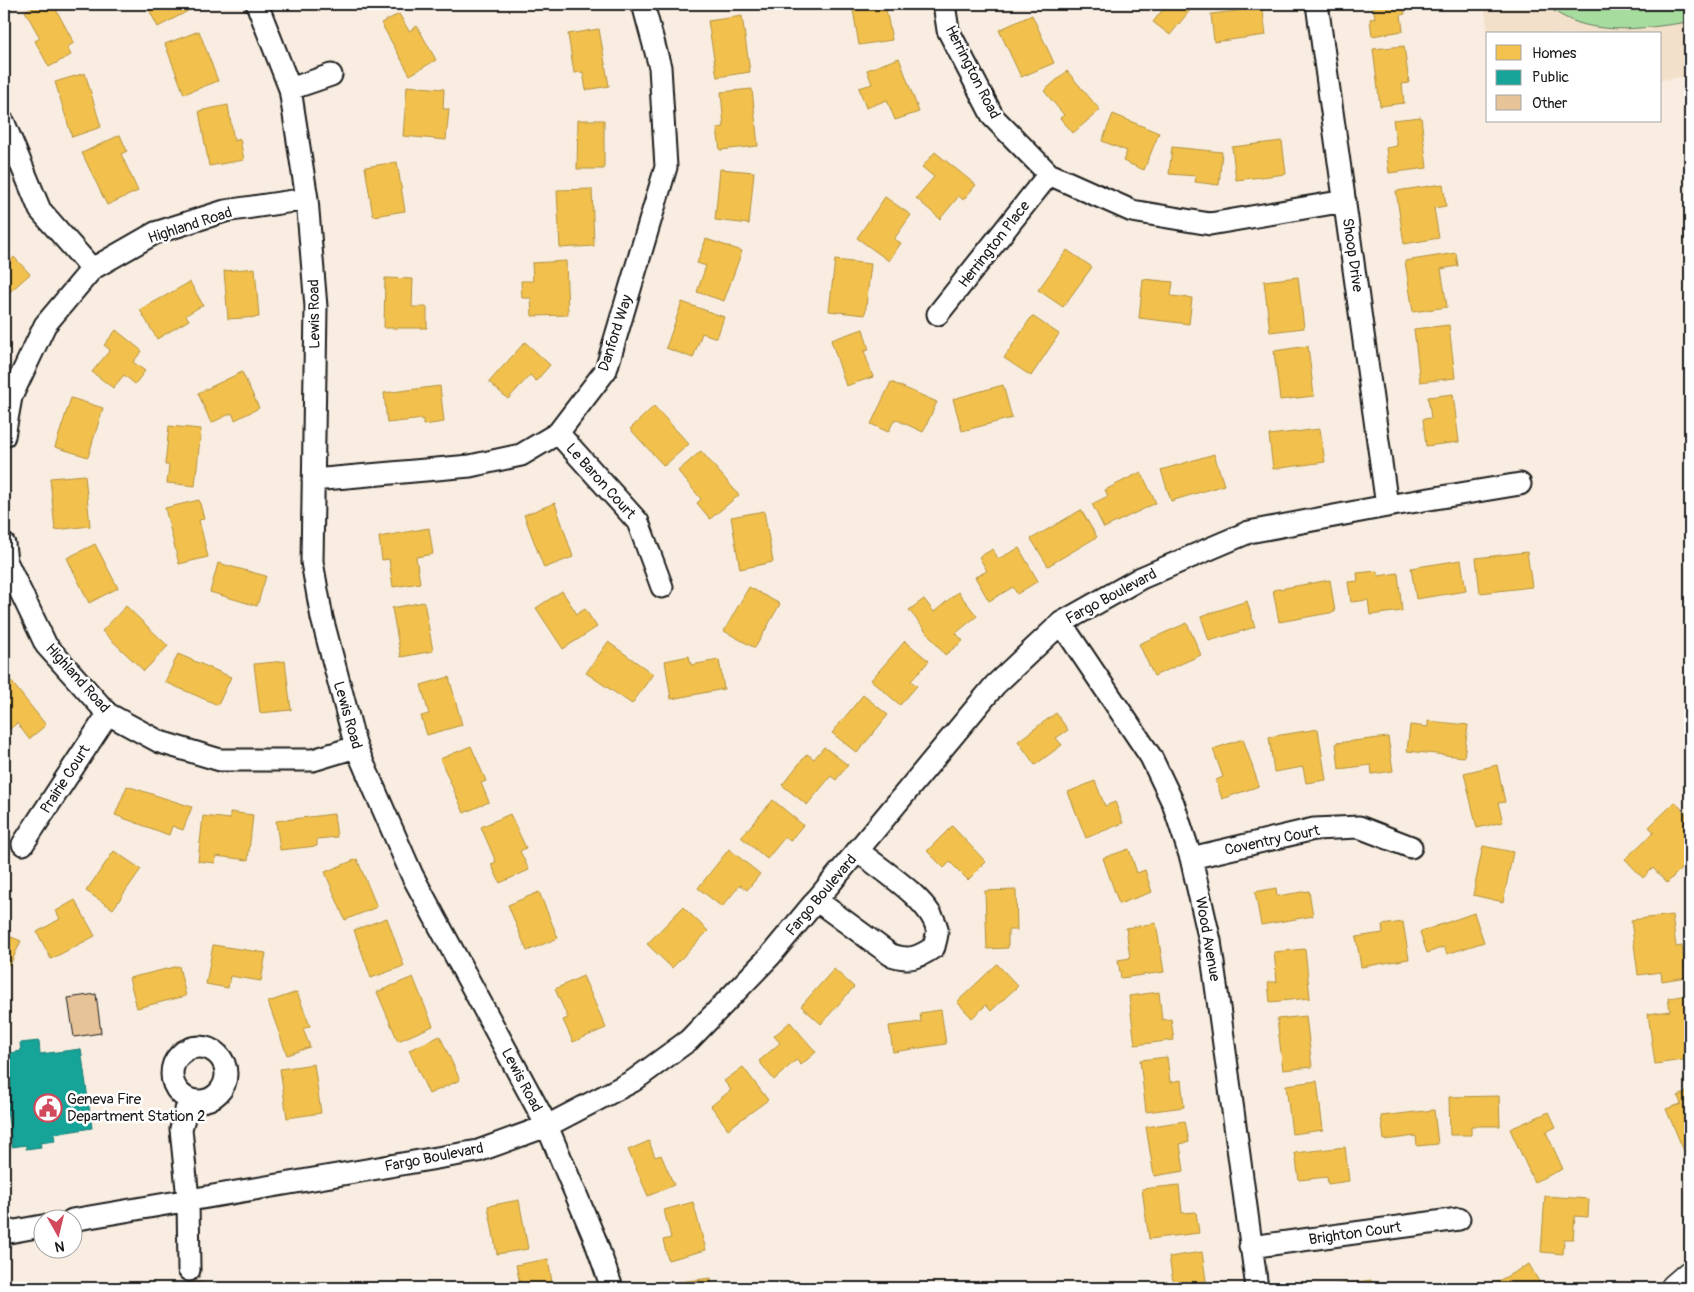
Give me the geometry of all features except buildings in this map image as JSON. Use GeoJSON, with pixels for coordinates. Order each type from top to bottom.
{"type":"FeatureCollection","features":[{"type":"Feature","properties":{"kind":"main road"},"geometry":{"type":"LineString","coordinates":[[1675,1288],[1690,1275]]}},
{"type":"Feature","properties":{"kind":"street","name":"Lewis Road"},"geometry":{"type":"LineString","coordinates":[[257,4],[290,88],[307,199],[316,307],[312,562],[324,626],[356,747],[412,875],[547,1126],[594,1237],[612,1288]]}},
{"type":"Feature","properties":{"kind":"street","name":"Danford Way"},"geometry":{"type":"LineString","coordinates":[[313,480],[470,466],[521,455],[558,434],[606,370],[666,167],[660,67],[643,4]]}},
{"type":"Feature","properties":{"kind":"street","name":"Herrington Road"},"geometry":{"type":"LineString","coordinates":[[944,4],[948,30],[993,117],[1049,174],[1132,211],[1210,224],[1345,201]]}},
{"type":"Feature","properties":{"kind":"street","name":"Shoop Drive"},"geometry":{"type":"LineString","coordinates":[[1317,4],[1387,506]]}},
{"type":"Feature","properties":{"kind":"street"},"geometry":{"type":"LineString","coordinates":[[290,88],[332,75]]}},
{"type":"Feature","properties":{"kind":"street"},"geometry":{"type":"LineString","coordinates":[[4,123],[40,210],[92,269]]}},
{"type":"Feature","properties":{"kind":"street","name":"Herrington Place"},"geometry":{"type":"LineString","coordinates":[[938,314],[1049,174]]}},
{"type":"Feature","properties":{"kind":"street","name":"Highland Road"},"geometry":{"type":"LineString","coordinates":[[4,436],[11,397],[45,325],[92,269],[164,230],[225,211],[307,199]]}},
{"type":"Feature","properties":{"kind":"street","name":"Le Baron Court"},"geometry":{"type":"LineString","coordinates":[[558,434],[638,522],[662,587]]}},
{"type":"Feature","properties":{"kind":"street","name":"Fargo Boulevard"},"geometry":{"type":"LineString","coordinates":[[82,1218],[478,1150],[547,1126],[633,1081],[688,1040],[770,956],[995,685],[1061,623],[1142,578],[1249,532],[1387,506],[1520,484]]}},
{"type":"Feature","properties":{"kind":"street","name":"Highland Road"},"geometry":{"type":"LineString","coordinates":[[4,544],[6,561],[46,645],[108,714],[160,742],[220,760],[313,760],[356,747]]}},
{"type":"Feature","properties":{"kind":"street","name":"Wood Avenue"},"geometry":{"type":"LineString","coordinates":[[1061,623],[1151,757],[1172,803],[1191,858],[1210,941],[1257,1288]]}},
{"type":"Feature","properties":{"kind":"street","name":"Prairie Court"},"geometry":{"type":"LineString","coordinates":[[22,844],[108,714]]}},
{"type":"Feature","properties":{"kind":"street","name":"Coventry Court"},"geometry":{"type":"LineString","coordinates":[[1191,858],[1314,829],[1359,827],[1411,847]]}},
{"type":"Feature","properties":{"kind":"street"},"geometry":{"type":"LineString","coordinates":[[816,900],[891,955],[904,959],[917,958],[934,948],[937,930],[932,915],[923,904],[858,850]]}},
{"type":"Feature","properties":{"kind":"street"},"geometry":{"type":"LineString","coordinates":[[189,1099],[182,1129],[188,1199],[189,1270]]}},
{"type":"Feature","properties":{"kind":"street","name":"Brighton Court"},"geometry":{"type":"LineString","coordinates":[[1250,1247],[1459,1218]]}},
{"type":"Feature","properties":{"kind":"street"},"geometry":{"type":"LineString","coordinates":[[4,1233],[32,1228]]}},
{"type":"Feature","properties":{"kind":"shaded area"},"geometry":{"type":"Polygon","coordinates":[[[1484,4],[1690,4],[1690,76],[1662,80],[1662,32],[1488,32],[1484,4]]]}},
{"type":"Feature","properties":{"kind":"green space"},"geometry":{"type":"Polygon","coordinates":[[[1545,4],[1690,4],[1690,22],[1652,27],[1614,29],[1596,27],[1578,23],[1561,15],[1545,4]]]}},
{"type":"Feature","properties":{"kind":"place","name":"Geneva Fire Department Station 2"},"geometry":{"type":"Point","coordinates":[48,1108]}}]}
